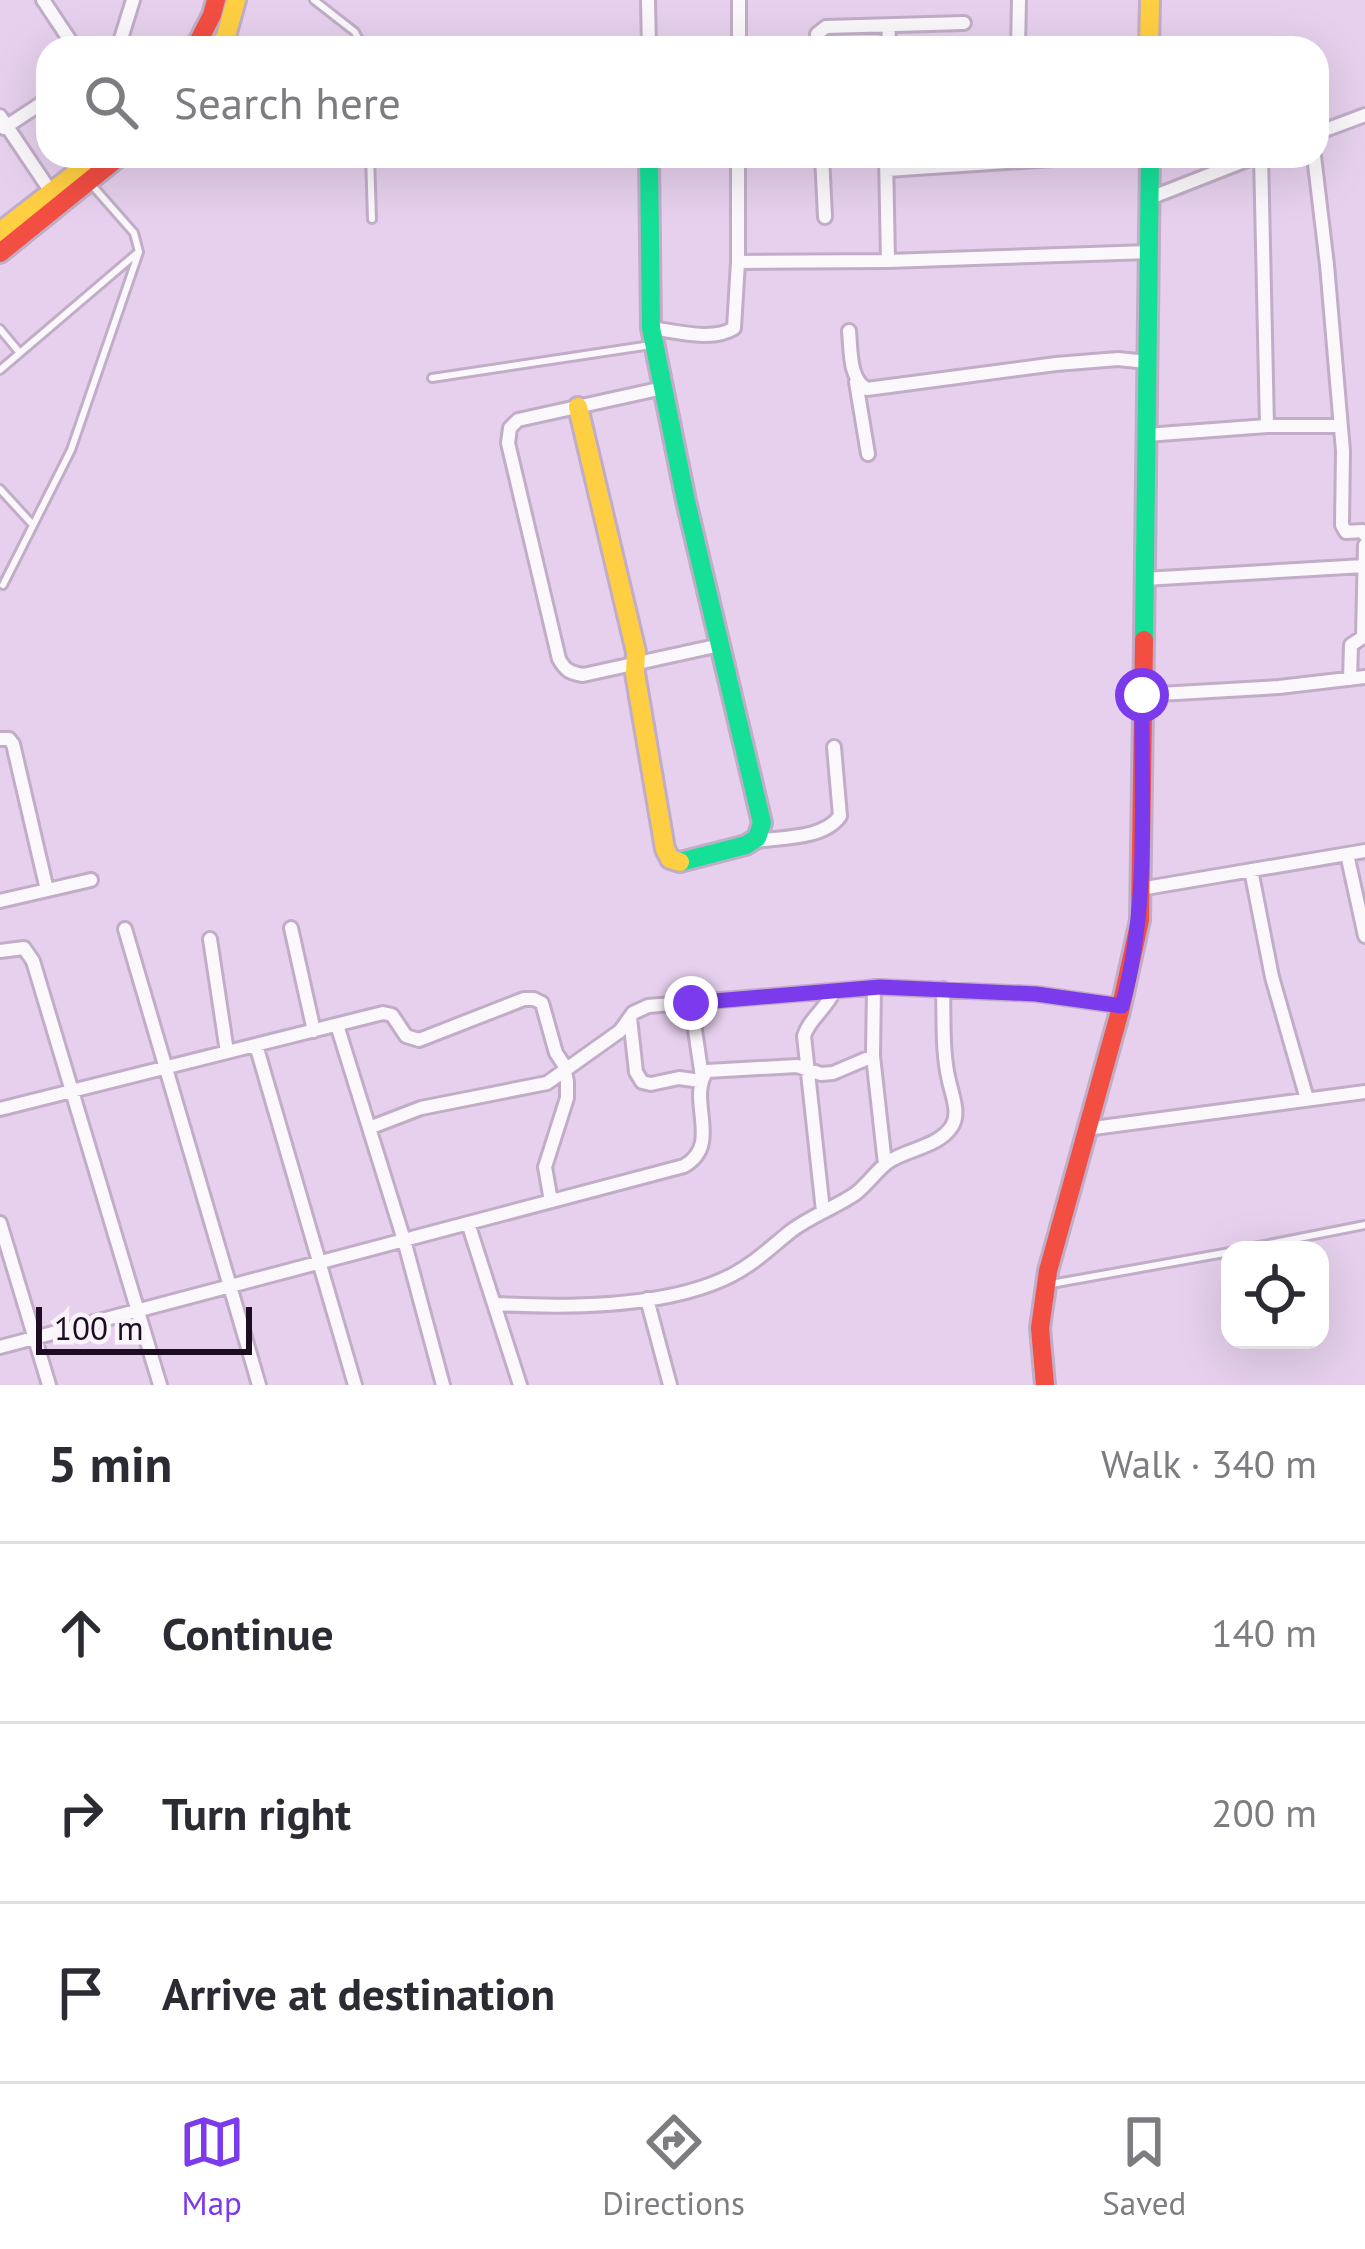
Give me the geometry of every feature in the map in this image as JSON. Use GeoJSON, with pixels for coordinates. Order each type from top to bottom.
{"type":"FeatureCollection","features":[{"type":"Feature","properties":{"kind":"street"},"geometry":{"type":"LineString","coordinates":[[43,0],[67,36]]}},
{"type":"Feature","properties":{"kind":"street"},"geometry":{"type":"LineString","coordinates":[[122,36],[133,0]]}},
{"type":"Feature","properties":{"kind":"street"},"geometry":{"type":"LineString","coordinates":[[201,36],[216,0]]}},
{"type":"Feature","properties":{"kind":"street"},"geometry":{"type":"LineString","coordinates":[[226,36],[236,0]]}},
{"type":"Feature","properties":{"kind":"street"},"geometry":{"type":"LineString","coordinates":[[648,0],[649,36]]}},
{"type":"Feature","properties":{"kind":"street"},"geometry":{"type":"LineString","coordinates":[[739,0],[739,36]]}},
{"type":"Feature","properties":{"kind":"street"},"geometry":{"type":"LineString","coordinates":[[1018,36],[1019,0]]}},
{"type":"Feature","properties":{"kind":"street"},"geometry":{"type":"LineString","coordinates":[[1149,36],[1150,0]]}},
{"type":"Feature","properties":{"kind":"street"},"geometry":{"type":"LineString","coordinates":[[817,36],[826,27],[964,23]]}},
{"type":"Feature","properties":{"kind":"street"},"geometry":{"type":"LineString","coordinates":[[889,26],[889,36]]}},
{"type":"Feature","properties":{"kind":"street"},"geometry":{"type":"LineString","coordinates":[[36,106],[2,124],[51,192]]}},
{"type":"Feature","properties":{"kind":"street"},"geometry":{"type":"LineString","coordinates":[[1329,128],[1365,115]]}},
{"type":"Feature","properties":{"kind":"street"},"geometry":{"type":"LineString","coordinates":[[0,232],[82,168]]}},
{"type":"Feature","properties":{"kind":"street"},"geometry":{"type":"LineString","coordinates":[[0,253],[105,168]]}},
{"type":"Feature","properties":{"kind":"street"},"geometry":{"type":"LineString","coordinates":[[650,168],[653,337],[762,823],[753,842]]}},
{"type":"Feature","properties":{"kind":"street"},"geometry":{"type":"LineString","coordinates":[[653,337],[728,333],[736,320],[739,168]]}},
{"type":"Feature","properties":{"kind":"street"},"geometry":{"type":"LineString","coordinates":[[822,168],[825,217]]}},
{"type":"Feature","properties":{"kind":"street"},"geometry":{"type":"LineString","coordinates":[[886,168],[888,261]]}},
{"type":"Feature","properties":{"kind":"street"},"geometry":{"type":"LineString","coordinates":[[1046,1385],[1041,1364],[1041,1309],[1057,1230],[1131,975],[1140,920],[1150,168]]}},
{"type":"Feature","properties":{"kind":"street"},"geometry":{"type":"LineString","coordinates":[[1150,198],[1228,168]]}},
{"type":"Feature","properties":{"kind":"street"},"geometry":{"type":"LineString","coordinates":[[1259,168],[1267,426]]}},
{"type":"Feature","properties":{"kind":"street"},"geometry":{"type":"LineString","coordinates":[[1315,168],[1341,426],[1342,525],[1346,532],[1365,535]]}},
{"type":"Feature","properties":{"kind":"street"},"geometry":{"type":"LineString","coordinates":[[739,262],[1149,252]]}},
{"type":"Feature","properties":{"kind":"street"},"geometry":{"type":"LineString","coordinates":[[849,332],[868,454]]}},
{"type":"Feature","properties":{"kind":"street"},"geometry":{"type":"LineString","coordinates":[[856,380],[862,388],[874,389],[1056,364],[1118,359],[1147,362]]}},
{"type":"Feature","properties":{"kind":"street"},"geometry":{"type":"LineString","coordinates":[[663,388],[518,420],[510,428],[508,443],[559,659],[571,673],[635,666],[720,645]]}},
{"type":"Feature","properties":{"kind":"street"},"geometry":{"type":"LineString","coordinates":[[578,407],[636,652],[667,855],[679,862],[753,842],[821,831],[838,821],[834,747]]}},
{"type":"Feature","properties":{"kind":"street"},"geometry":{"type":"LineString","coordinates":[[1146,434],[1341,426]]}},
{"type":"Feature","properties":{"kind":"street"},"geometry":{"type":"LineString","coordinates":[[1350,679],[1351,646],[1363,637],[1365,544]]}},
{"type":"Feature","properties":{"kind":"street"},"geometry":{"type":"LineString","coordinates":[[1144,579],[1364,566]]}},
{"type":"Feature","properties":{"kind":"street"},"geometry":{"type":"LineString","coordinates":[[1142,695],[1365,677]]}},
{"type":"Feature","properties":{"kind":"street"},"geometry":{"type":"LineString","coordinates":[[0,739],[13,744],[46,890]]}},
{"type":"Feature","properties":{"kind":"street"},"geometry":{"type":"LineString","coordinates":[[1140,889],[1365,851]]}},
{"type":"Feature","properties":{"kind":"street"},"geometry":{"type":"LineString","coordinates":[[1347,854],[1365,937]]}},
{"type":"Feature","properties":{"kind":"street"},"geometry":{"type":"LineString","coordinates":[[1251,870],[1272,976],[1307,1099]]}},
{"type":"Feature","properties":{"kind":"street"},"geometry":{"type":"LineString","coordinates":[[0,901],[91,880]]}},
{"type":"Feature","properties":{"kind":"street"},"geometry":{"type":"LineString","coordinates":[[124,928],[259,1385]]}},
{"type":"Feature","properties":{"kind":"street"},"geometry":{"type":"LineString","coordinates":[[292,928],[314,1030]]}},
{"type":"Feature","properties":{"kind":"street"},"geometry":{"type":"LineString","coordinates":[[210,939],[227,1052]]}},
{"type":"Feature","properties":{"kind":"street"},"geometry":{"type":"LineString","coordinates":[[0,951],[18,946],[31,955],[160,1385]]}},
{"type":"Feature","properties":{"kind":"street"},"geometry":{"type":"LineString","coordinates":[[369,1128],[421,1108],[538,1086],[620,1030],[642,1008],[874,987],[1036,994],[1122,1006]]}},
{"type":"Feature","properties":{"kind":"street"},"geometry":{"type":"LineString","coordinates":[[874,987],[873,1057],[886,1164]]}},
{"type":"Feature","properties":{"kind":"street"},"geometry":{"type":"LineString","coordinates":[[496,1304],[544,1307],[647,1299],[700,1289],[758,1261],[790,1232],[855,1193],[886,1164],[935,1140],[954,1121],[945,1061],[943,989]]}},
{"type":"Feature","properties":{"kind":"street"},"geometry":{"type":"LineString","coordinates":[[824,1211],[805,1032],[834,991]]}},
{"type":"Feature","properties":{"kind":"street"},"geometry":{"type":"LineString","coordinates":[[0,1109],[388,1014],[406,1036],[418,1040],[534,999],[542,1003],[565,1070],[567,1098],[544,1174],[551,1201]]}},
{"type":"Feature","properties":{"kind":"street"},"geometry":{"type":"LineString","coordinates":[[0,1347],[684,1166],[703,1148],[701,1079],[691,1003]]}},
{"type":"Feature","properties":{"kind":"street"},"geometry":{"type":"LineString","coordinates":[[630,1016],[636,1072],[642,1082],[651,1084],[701,1079],[711,1070],[797,1066],[833,1073],[873,1057]]}},
{"type":"Feature","properties":{"kind":"street"},"geometry":{"type":"LineString","coordinates":[[338,1024],[443,1385]]}},
{"type":"Feature","properties":{"kind":"street"},"geometry":{"type":"LineString","coordinates":[[256,1045],[356,1385]]}},
{"type":"Feature","properties":{"kind":"street"},"geometry":{"type":"LineString","coordinates":[[1086,1129],[1365,1092]]}},
{"type":"Feature","properties":{"kind":"street"},"geometry":{"type":"LineString","coordinates":[[0,1223],[49,1385]]}},
{"type":"Feature","properties":{"kind":"street"},"geometry":{"type":"LineString","coordinates":[[468,1223],[520,1385]]}},
{"type":"Feature","properties":{"kind":"street"},"geometry":{"type":"LineString","coordinates":[[647,1299],[670,1385]]}},
{"type":"Feature","properties":{"kind":"lane"},"geometry":{"type":"LineString","coordinates":[[314,0],[357,36]]}},
{"type":"Feature","properties":{"kind":"lane"},"geometry":{"type":"LineString","coordinates":[[370,168],[372,219]]}},
{"type":"Feature","properties":{"kind":"lane"},"geometry":{"type":"LineString","coordinates":[[4,585],[75,440],[139,252],[134,233],[88,182]]}},
{"type":"Feature","properties":{"kind":"lane"},"geometry":{"type":"LineString","coordinates":[[0,370],[139,252]]}},
{"type":"Feature","properties":{"kind":"lane"},"geometry":{"type":"LineString","coordinates":[[0,329],[20,353]]}},
{"type":"Feature","properties":{"kind":"lane"},"geometry":{"type":"LineString","coordinates":[[432,378],[653,337]]}},
{"type":"Feature","properties":{"kind":"lane"},"geometry":{"type":"LineString","coordinates":[[0,489],[33,525]]}},
{"type":"Feature","properties":{"kind":"lane"},"geometry":{"type":"LineString","coordinates":[[1284,1241],[1365,1225]]}},
{"type":"Feature","properties":{"kind":"lane"},"geometry":{"type":"LineString","coordinates":[[1046,1285],[1221,1253]]}},
{"type":"Feature","properties":{"kind":"traffic: fast"},"geometry":{"type":"LineString","coordinates":[[649,168],[651,328],[686,501],[762,823],[757,838],[746,845],[680,862]]}},
{"type":"Feature","properties":{"kind":"traffic: fast"},"geometry":{"type":"LineString","coordinates":[[1144,640],[1150,168]]}},
{"type":"Feature","properties":{"kind":"traffic: slow"},"geometry":{"type":"LineString","coordinates":[[226,36],[236,0]]}},
{"type":"Feature","properties":{"kind":"traffic: slow"},"geometry":{"type":"LineString","coordinates":[[1149,36],[1150,0]]}},
{"type":"Feature","properties":{"kind":"traffic: slow"},"geometry":{"type":"LineString","coordinates":[[0,232],[82,168]]}},
{"type":"Feature","properties":{"kind":"traffic: slow"},"geometry":{"type":"LineString","coordinates":[[578,407],[636,652],[635,673],[665,849],[670,859],[680,862]]}},
{"type":"Feature","properties":{"kind":"traffic: jam"},"geometry":{"type":"LineString","coordinates":[[201,36],[216,0]]}},
{"type":"Feature","properties":{"kind":"traffic: jam"},"geometry":{"type":"LineString","coordinates":[[0,253],[105,168]]}},
{"type":"Feature","properties":{"kind":"traffic: jam"},"geometry":{"type":"LineString","coordinates":[[1045,1385],[1040,1328],[1048,1271],[1120,1011],[1140,920],[1144,640]]}},
{"type":"Feature","properties":{"kind":"route"},"geometry":{"type":"LineString","coordinates":[[691,1003],[880,987],[1036,994],[1122,1006],[1140,920],[1142,695]]}}]}
